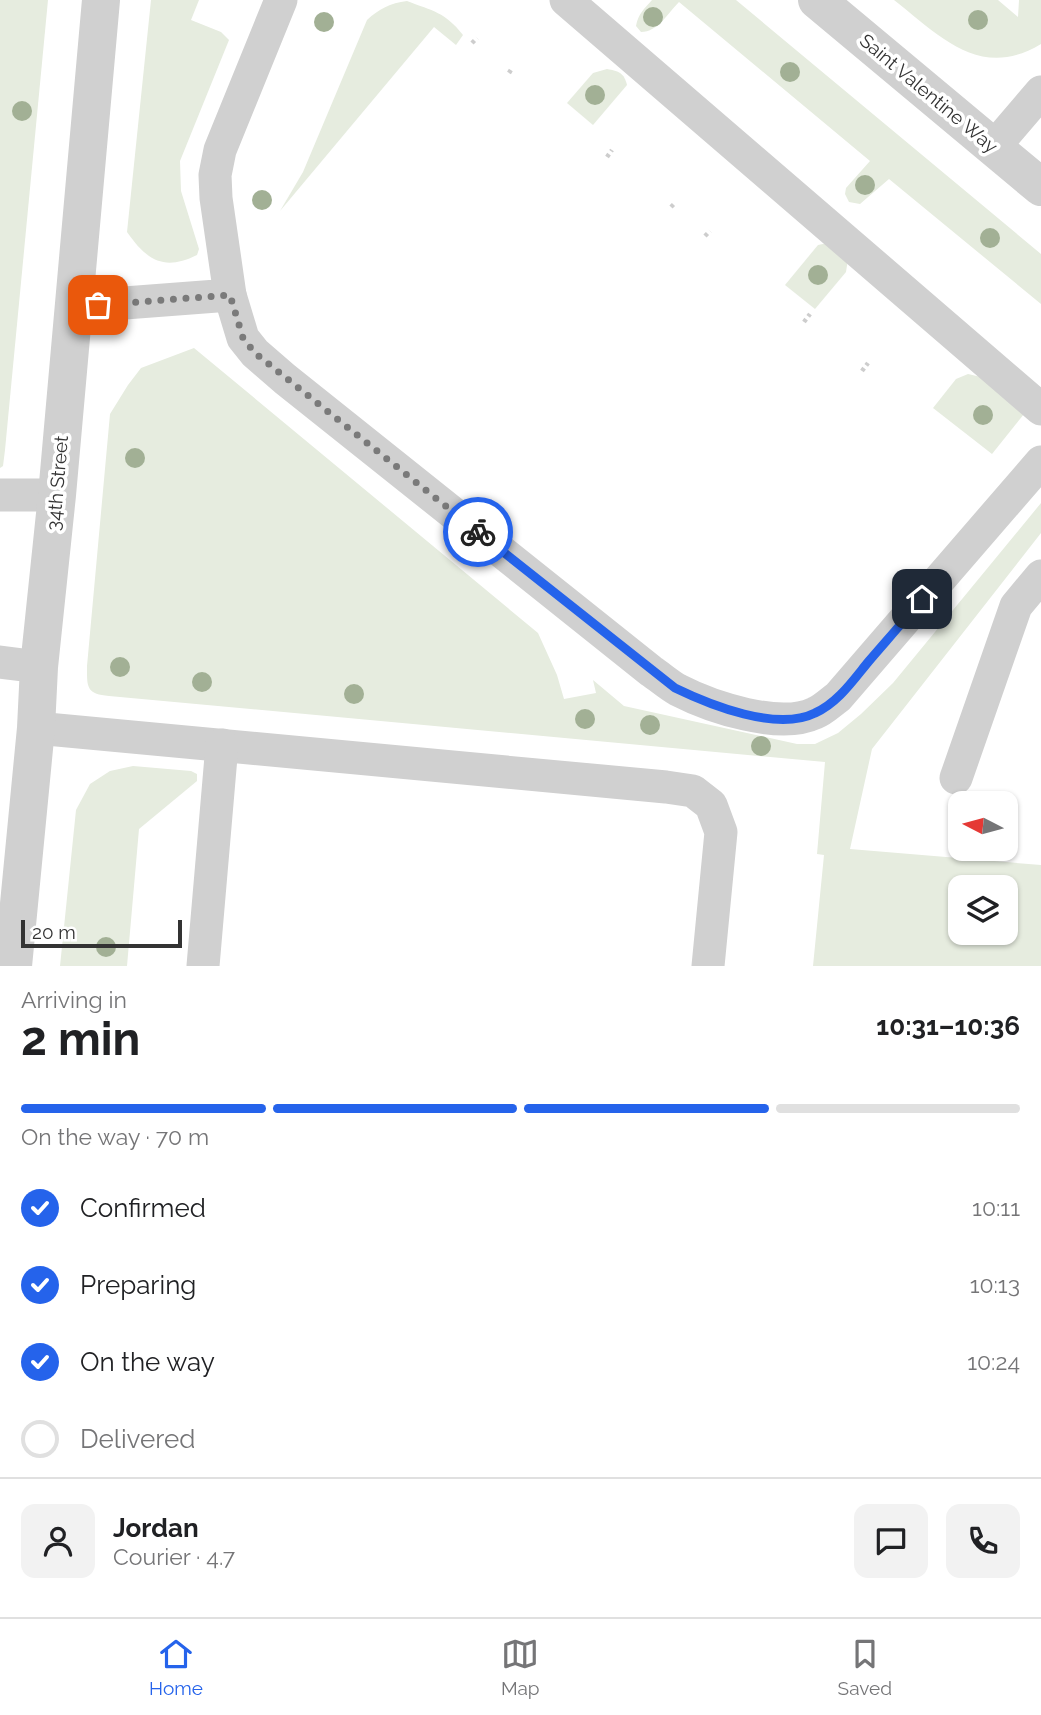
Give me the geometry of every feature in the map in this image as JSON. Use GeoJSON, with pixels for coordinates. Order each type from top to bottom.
{"type":"FeatureCollection","features":[{"type":"Feature","properties":{"kind":"street","name":"34th Street"},"geometry":{"type":"LineString","coordinates":[[13,966],[36,729],[38,667],[57,495],[101,0]]}},
{"type":"Feature","properties":{"kind":"street","name":"Saint Valentine Way"},"geometry":{"type":"LineString","coordinates":[[817,0],[1041,187]]}},
{"type":"Feature","properties":{"kind":"lane"},"geometry":{"type":"LineString","coordinates":[[281,0],[220,150],[215,174],[230,295],[243,338],[255,353],[296,388],[675,688],[701,701],[767,718],[797,719],[815,713],[838,697],[1041,462]]}},
{"type":"Feature","properties":{"kind":"lane"},"geometry":{"type":"LineString","coordinates":[[566,0],[1041,408]]}},
{"type":"Feature","properties":{"kind":"lane"},"geometry":{"type":"LineString","coordinates":[[994,147],[1041,92]]}},
{"type":"Feature","properties":{"kind":"lane"},"geometry":{"type":"LineString","coordinates":[[72,307],[230,295]]}},
{"type":"Feature","properties":{"kind":"lane"},"geometry":{"type":"LineString","coordinates":[[0,495],[57,495]]}},
{"type":"Feature","properties":{"kind":"lane"},"geometry":{"type":"LineString","coordinates":[[956,778],[1016,606],[1041,576]]}},
{"type":"Feature","properties":{"kind":"lane"},"geometry":{"type":"LineString","coordinates":[[0,662],[38,667]]}},
{"type":"Feature","properties":{"kind":"lane"},"geometry":{"type":"LineString","coordinates":[[36,729],[652,785],[693,791],[711,805],[721,832],[708,966]]}},
{"type":"Feature","properties":{"kind":"lane"},"geometry":{"type":"LineString","coordinates":[[203,966],[222,745]]}},
{"type":"Feature","properties":{"kind":"path"},"geometry":{"type":"LineString","coordinates":[[607,157],[611,150]]}},
{"type":"Feature","properties":{"kind":"path"},"geometry":{"type":"LineString","coordinates":[[705,236],[710,231]]}},
{"type":"Feature","properties":{"kind":"path"},"geometry":{"type":"LineString","coordinates":[[804,322],[810,314]]}},
{"type":"Feature","properties":{"kind":"path"},"geometry":{"type":"LineString","coordinates":[[862,372],[868,363]]}},
{"type":"Feature","properties":{"kind":"shaded area"},"geometry":{"type":"Polygon","coordinates":[[[0,0],[48,0],[5,450],[3,466],[0,468],[0,0]]]}},
{"type":"Feature","properties":{"kind":"shaded area"},"geometry":{"type":"Polygon","coordinates":[[[151,0],[199,0],[191,20],[221,32],[229,40],[180,161],[181,191],[199,249],[197,255],[174,262],[156,260],[149,256],[127,232],[151,0]]]}},
{"type":"Feature","properties":{"kind":"shaded area"},"geometry":{"type":"Polygon","coordinates":[[[652,0],[736,0],[1041,254],[1041,304],[889,179],[860,204],[849,202],[845,194],[846,188],[870,161],[679,2],[653,29],[641,32],[636,26],[637,22],[652,0]]]}},
{"type":"Feature","properties":{"kind":"shaded area"},"geometry":{"type":"Polygon","coordinates":[[[894,0],[998,0],[1018,17],[1019,0],[1041,0],[1041,44],[1019,54],[999,58],[980,56],[945,39],[894,0]]]}},
{"type":"Feature","properties":{"kind":"shaded area"},"geometry":{"type":"Polygon","coordinates":[[[407,1],[444,17],[463,35],[456,45],[434,27],[280,211],[303,172],[367,20],[385,7],[407,1]]]}},
{"type":"Feature","properties":{"kind":"shaded area"},"geometry":{"type":"Polygon","coordinates":[[[607,69],[620,73],[627,85],[593,125],[567,103],[593,73],[607,69]]]}},
{"type":"Feature","properties":{"kind":"shaded area"},"geometry":{"type":"Polygon","coordinates":[[[828,243],[848,259],[846,272],[815,309],[785,285],[818,245],[828,243]]]}},
{"type":"Feature","properties":{"kind":"shaded area"},"geometry":{"type":"Polygon","coordinates":[[[194,348],[538,633],[557,675],[564,699],[596,693],[593,680],[624,706],[797,744],[815,744],[838,733],[893,683],[1041,503],[1041,533],[872,749],[850,849],[948,857],[948,861],[1041,865],[1041,966],[813,966],[824,855],[817,854],[825,762],[109,696],[92,691],[88,684],[87,666],[110,414],[141,368],[194,348]]]}},
{"type":"Feature","properties":{"kind":"shaded area"},"geometry":{"type":"Polygon","coordinates":[[[968,374],[981,377],[1024,414],[992,454],[933,408],[956,379],[968,374]]]}},
{"type":"Feature","properties":{"kind":"shaded area"},"geometry":{"type":"Polygon","coordinates":[[[133,766],[191,771],[197,774],[197,781],[139,829],[127,966],[60,966],[76,810],[90,784],[110,771],[133,766]]]}},
{"type":"Feature","properties":{"kind":"way so far"},"geometry":{"type":"LineString","coordinates":[[98,305],[230,295],[243,338],[255,353],[478,532]]}},
{"type":"Feature","properties":{"kind":"route"},"geometry":{"type":"LineString","coordinates":[[478,532],[675,688],[701,701],[767,718],[797,719],[815,713],[838,697],[922,599]]}}]}
